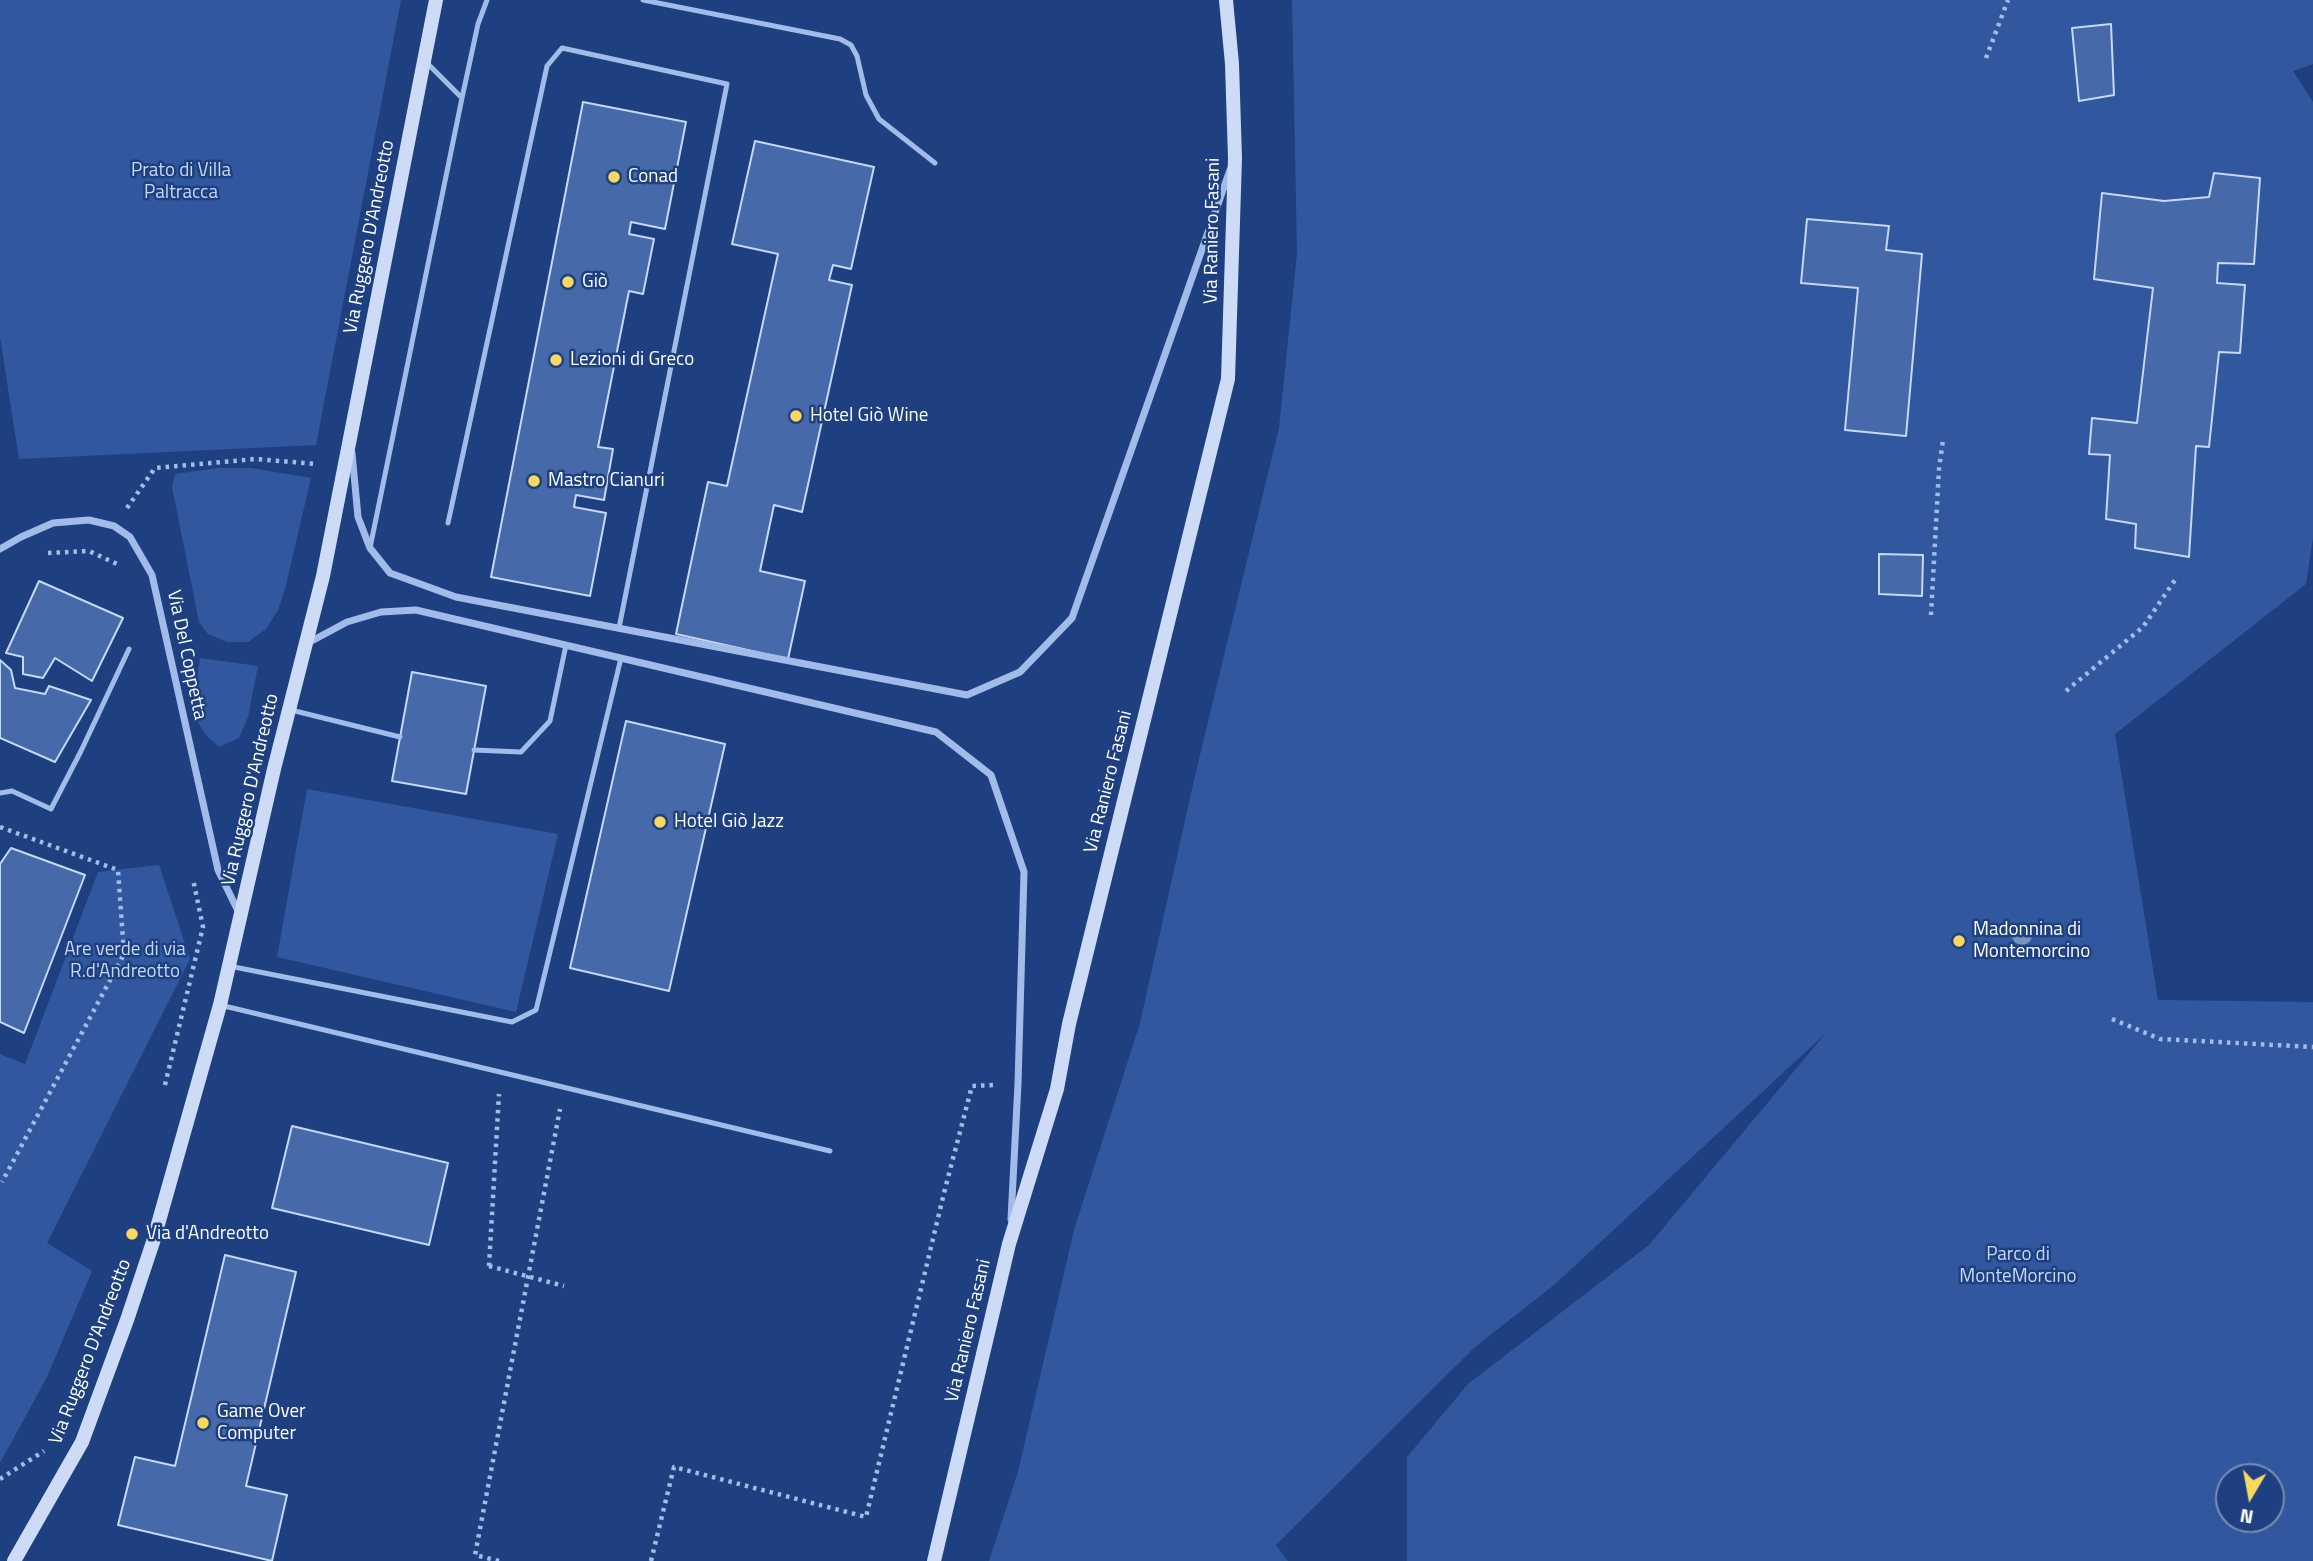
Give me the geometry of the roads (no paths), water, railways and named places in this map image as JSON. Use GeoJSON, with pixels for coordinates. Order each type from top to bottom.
{"type":"FeatureCollection","features":[{"type":"Feature","properties":{"kind":"main road","name":"Via Ruggero D'Andreotto"},"geometry":{"type":"LineString","coordinates":[[14,1561],[82,1442],[127,1320],[152,1242],[220,1005],[323,576],[436,0]]}},
{"type":"Feature","properties":{"kind":"main road","name":"Via Raniero Fasani"},"geometry":{"type":"LineString","coordinates":[[934,1561],[1009,1244],[1057,1089],[1069,1024],[1228,379],[1235,158],[1232,64],[1226,0]]}},
{"type":"Feature","properties":{"kind":"street"},"geometry":{"type":"LineString","coordinates":[[350,438],[358,517],[370,548],[390,573],[456,597],[967,695],[1020,672],[1072,618],[1235,158]]}},
{"type":"Feature","properties":{"kind":"street","name":"Via Del Coppetta"},"geometry":{"type":"LineString","coordinates":[[0,549],[53,523],[89,520],[114,526],[130,537],[152,575],[218,870],[240,917]]}},
{"type":"Feature","properties":{"kind":"street"},"geometry":{"type":"LineString","coordinates":[[306,643],[347,622],[381,612],[416,610],[936,732],[991,775],[1024,872],[1014,1185],[1009,1244]]}},
{"type":"Feature","properties":{"kind":"lane"},"geometry":{"type":"LineString","coordinates":[[370,548],[462,98],[478,24],[487,0]]}},
{"type":"Feature","properties":{"kind":"lane"},"geometry":{"type":"LineString","coordinates":[[642,0],[840,39],[851,46],[858,56],[866,95],[878,119],[935,163]]}},
{"type":"Feature","properties":{"kind":"lane"},"geometry":{"type":"LineString","coordinates":[[448,523],[547,66],[562,48],[727,84],[619,628]]}},
{"type":"Feature","properties":{"kind":"lane"},"geometry":{"type":"LineString","coordinates":[[424,59],[462,98]]}},
{"type":"Feature","properties":{"kind":"lane"},"geometry":{"type":"LineString","coordinates":[[474,750],[521,752],[550,720],[566,645]]}},
{"type":"Feature","properties":{"kind":"lane"},"geometry":{"type":"LineString","coordinates":[[0,793],[12,791],[51,809],[129,649]]}},
{"type":"Feature","properties":{"kind":"lane"},"geometry":{"type":"LineString","coordinates":[[229,966],[512,1022],[536,1010],[621,658]]}},
{"type":"Feature","properties":{"kind":"lane"},"geometry":{"type":"LineString","coordinates":[[289,710],[400,737]]}},
{"type":"Feature","properties":{"kind":"lane"},"geometry":{"type":"LineString","coordinates":[[220,1005],[830,1151]]}},
{"type":"Feature","properties":{"kind":"place","name":"Conad"},"geometry":{"type":"Point","coordinates":[614,177]}},
{"type":"Feature","properties":{"kind":"place","name":"Giò"},"geometry":{"type":"Point","coordinates":[568,282]}},
{"type":"Feature","properties":{"kind":"place","name":"Lezioni di Greco"},"geometry":{"type":"Point","coordinates":[556,360]}},
{"type":"Feature","properties":{"kind":"place","name":"Hotel Giò Wine"},"geometry":{"type":"Point","coordinates":[796,416]}},
{"type":"Feature","properties":{"kind":"place","name":"Mastro Cianuri"},"geometry":{"type":"Point","coordinates":[534,481]}},
{"type":"Feature","properties":{"kind":"place","name":"Hotel Giò Jazz"},"geometry":{"type":"Point","coordinates":[660,822]}},
{"type":"Feature","properties":{"kind":"place","name":"Madonnina di Montemorcino"},"geometry":{"type":"Point","coordinates":[1959,941]}},
{"type":"Feature","properties":{"kind":"place","name":"Via d'Andreotto"},"geometry":{"type":"Point","coordinates":[132,1234]}},
{"type":"Feature","properties":{"kind":"place","name":"Game Over Computer"},"geometry":{"type":"Point","coordinates":[203,1423]}},
{"type":"Feature","properties":{"kind":"park label","name":"Prato di Villa Paltracca"},"geometry":{"type":"Point","coordinates":[181,182]}},
{"type":"Feature","properties":{"kind":"park label","name":"Are verde di via R.d'Andreotto"},"geometry":{"type":"Point","coordinates":[125,961]}},
{"type":"Feature","properties":{"kind":"park label","name":"Parco di MonteMorcino"},"geometry":{"type":"Point","coordinates":[2018,1266]}}]}
